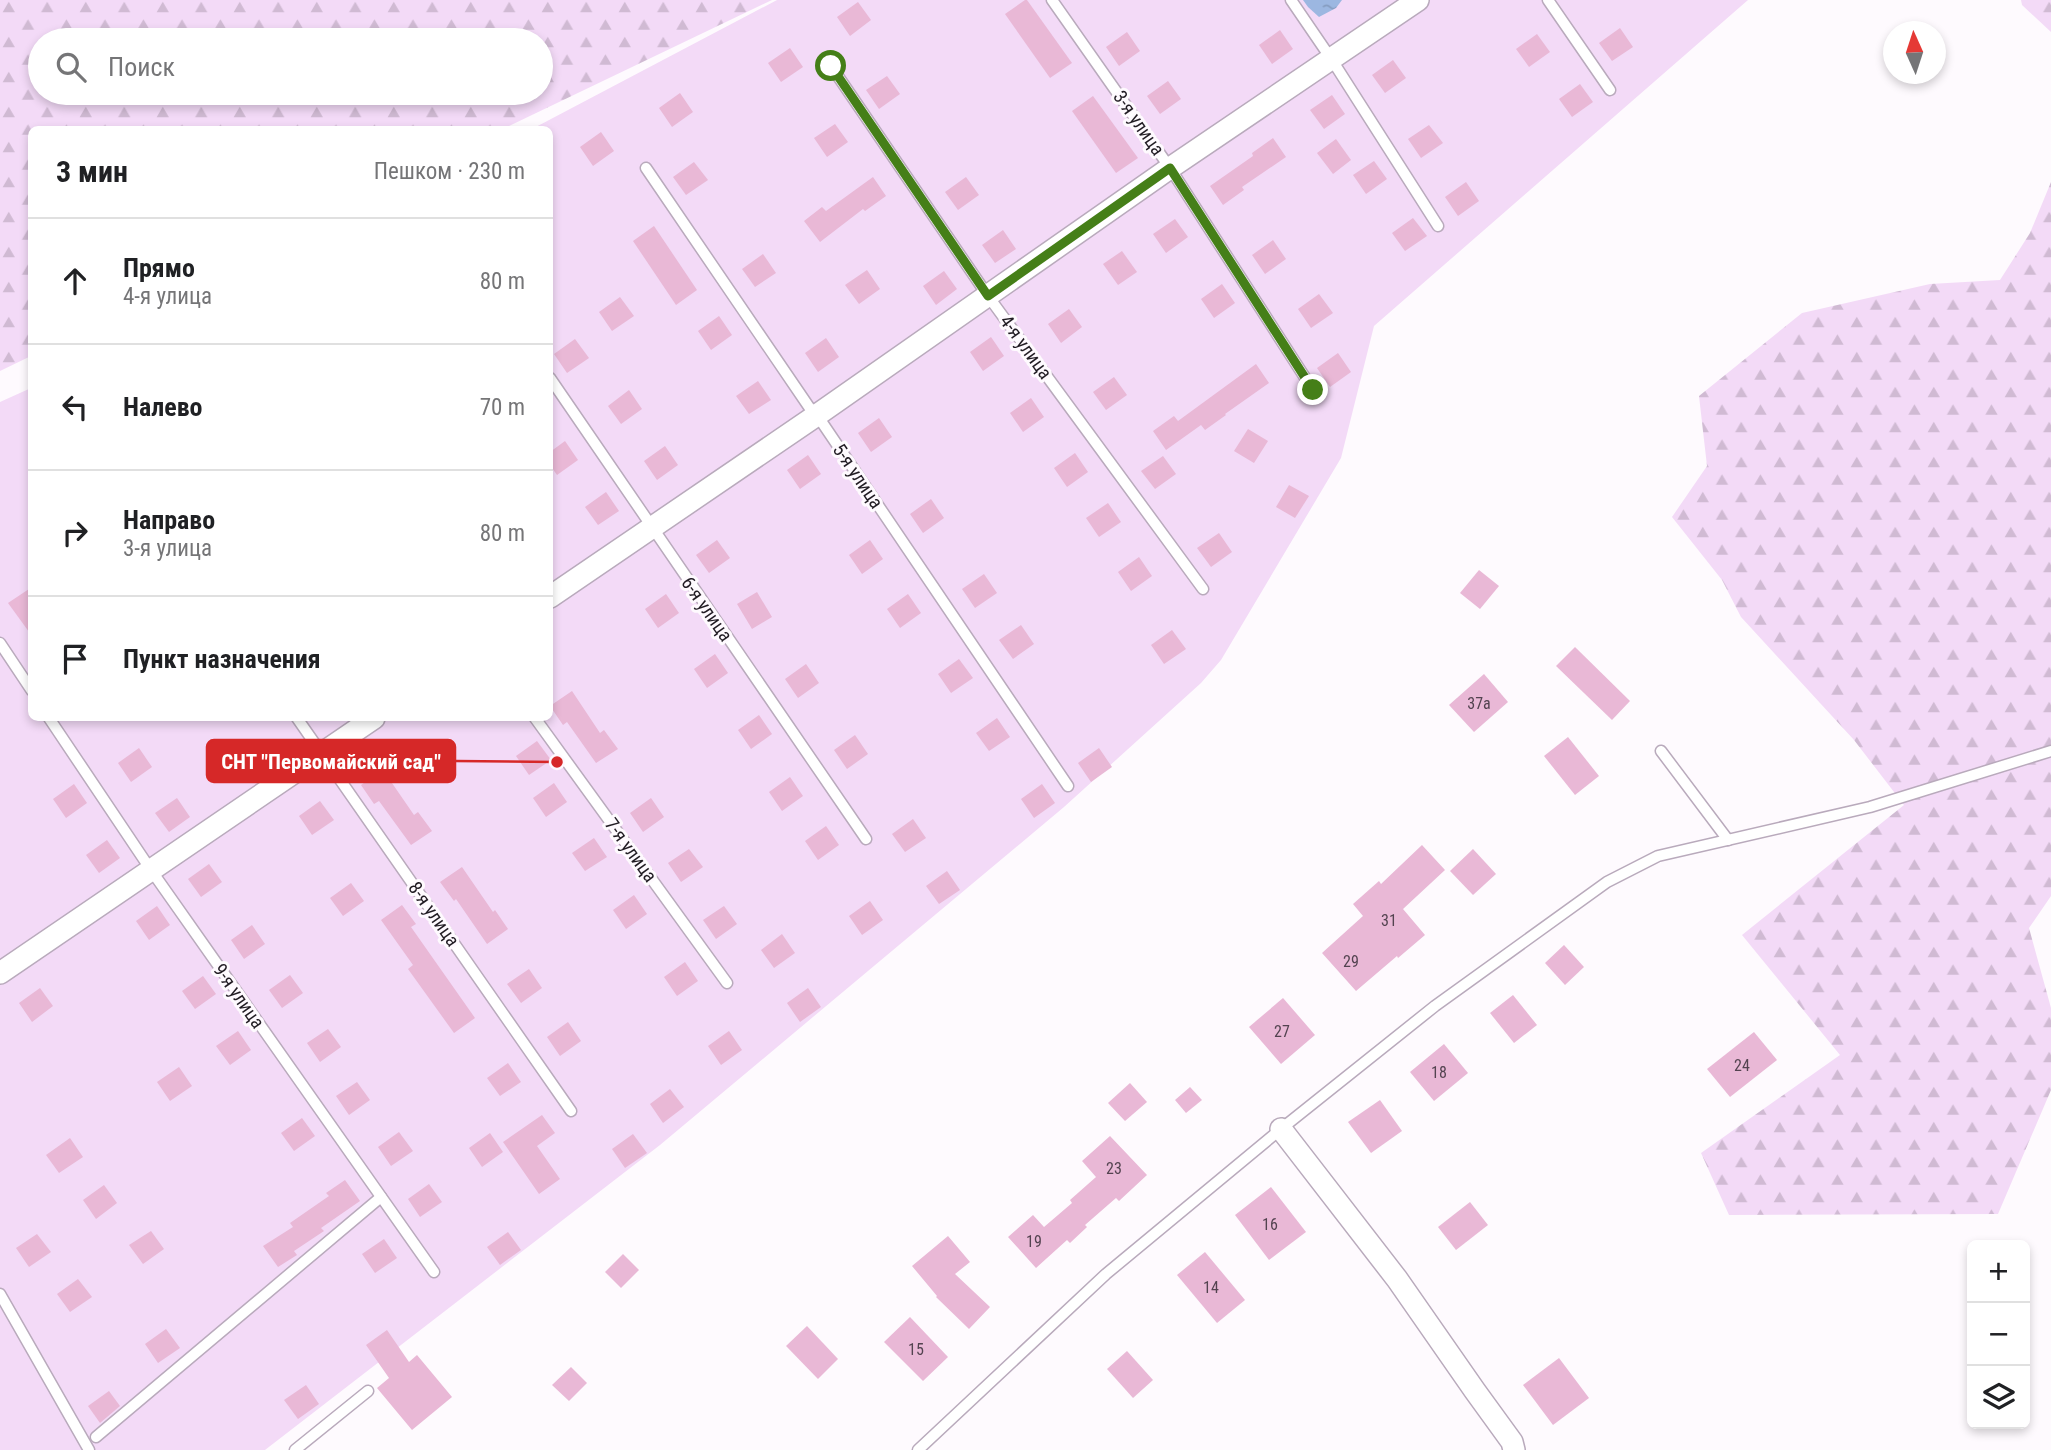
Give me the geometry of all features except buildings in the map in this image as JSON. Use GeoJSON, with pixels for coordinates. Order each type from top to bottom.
{"type":"FeatureCollection","features":[{"type":"Feature","properties":{"kind":"street"},"geometry":{"type":"LineString","coordinates":[[553,595],[817,415],[1170,168],[1418,0]]}},
{"type":"Feature","properties":{"kind":"street"},"geometry":{"type":"LineString","coordinates":[[0,973],[369,721]]}},
{"type":"Feature","properties":{"kind":"street"},"geometry":{"type":"LineString","coordinates":[[1281,1129],[1397,1279],[1512,1442],[1514,1450]]}},
{"type":"Feature","properties":{"kind":"lane","name":"3-я улица"},"geometry":{"type":"LineString","coordinates":[[1052,0],[1170,168],[1313,390]]}},
{"type":"Feature","properties":{"kind":"lane"},"geometry":{"type":"LineString","coordinates":[[1291,0],[1438,226]]}},
{"type":"Feature","properties":{"kind":"lane"},"geometry":{"type":"LineString","coordinates":[[1548,0],[1610,90]]}},
{"type":"Feature","properties":{"kind":"lane","name":"4-я улица"},"geometry":{"type":"LineString","coordinates":[[831,66],[988,296],[1203,589]]}},
{"type":"Feature","properties":{"kind":"lane","name":"5-я улица"},"geometry":{"type":"LineString","coordinates":[[646,167],[1068,786]]}},
{"type":"Feature","properties":{"kind":"lane","name":"6-я улица"},"geometry":{"type":"LineString","coordinates":[[553,382],[866,839]]}},
{"type":"Feature","properties":{"kind":"lane"},"geometry":{"type":"LineString","coordinates":[[0,643],[28,685]]}},
{"type":"Feature","properties":{"kind":"lane","name":"9-я улица"},"geometry":{"type":"LineString","coordinates":[[51,721],[151,870],[434,1272]]}},
{"type":"Feature","properties":{"kind":"lane","name":"8-я улица"},"geometry":{"type":"LineString","coordinates":[[299,721],[571,1111]]}},
{"type":"Feature","properties":{"kind":"lane","name":"7-я улица"},"geometry":{"type":"LineString","coordinates":[[537,721],[727,983]]}},
{"type":"Feature","properties":{"kind":"lane"},"geometry":{"type":"LineString","coordinates":[[1661,751],[1728,840]]}},
{"type":"Feature","properties":{"kind":"lane"},"geometry":{"type":"LineString","coordinates":[[918,1450],[1106,1274],[1281,1129],[1435,1006],[1607,882],[1658,856],[1870,807],[2051,751]]}},
{"type":"Feature","properties":{"kind":"lane"},"geometry":{"type":"LineString","coordinates":[[96,1437],[381,1197]]}},
{"type":"Feature","properties":{"kind":"lane"},"geometry":{"type":"LineString","coordinates":[[0,1294],[89,1450]]}},
{"type":"Feature","properties":{"kind":"lane"},"geometry":{"type":"LineString","coordinates":[[295,1450],[368,1391]]}},
{"type":"Feature","properties":{"kind":"green space"},"geometry":{"type":"Polygon","coordinates":[[[0,0],[772,0],[509,126],[28,126],[28,357],[0,371],[0,0]]]}},
{"type":"Feature","properties":{"kind":"green space"},"geometry":{"type":"Polygon","coordinates":[[[777,0],[1748,0],[1374,326],[1341,458],[1221,660],[1201,683],[1064,807],[660,1145],[265,1450],[0,1450],[0,402],[28,389],[28,721],[553,721],[553,126],[538,126],[777,0]]]}},
{"type":"Feature","properties":{"kind":"green space"},"geometry":{"type":"Polygon","coordinates":[[[2021,0],[2051,0],[2051,32],[2022,5],[2021,0]]]}},
{"type":"Feature","properties":{"kind":"green space"},"geometry":{"type":"Polygon","coordinates":[[[2051,182],[2051,896],[2029,928],[2051,1008],[2051,1090],[1998,1214],[1729,1215],[1701,1153],[1840,1055],[1742,935],[1904,805],[1854,740],[1741,617],[1722,580],[1672,517],[1707,466],[1699,396],[1802,313],[1930,284],[2000,280],[2030,233],[2051,182]]]}},
{"type":"Feature","properties":{"kind":"water"},"geometry":{"type":"Polygon","coordinates":[[[1303,0],[1342,0],[1336,8],[1319,17],[1303,0]]]}},
{"type":"Feature","properties":{"kind":"place","name":"СНТ \"Первомайский сад\""},"geometry":{"type":"Point","coordinates":[557,762]}},
{"type":"Feature","properties":{"kind":"route"},"geometry":{"type":"LineString","coordinates":[[831,66],[988,296],[1170,168],[1313,390]]}}]}
